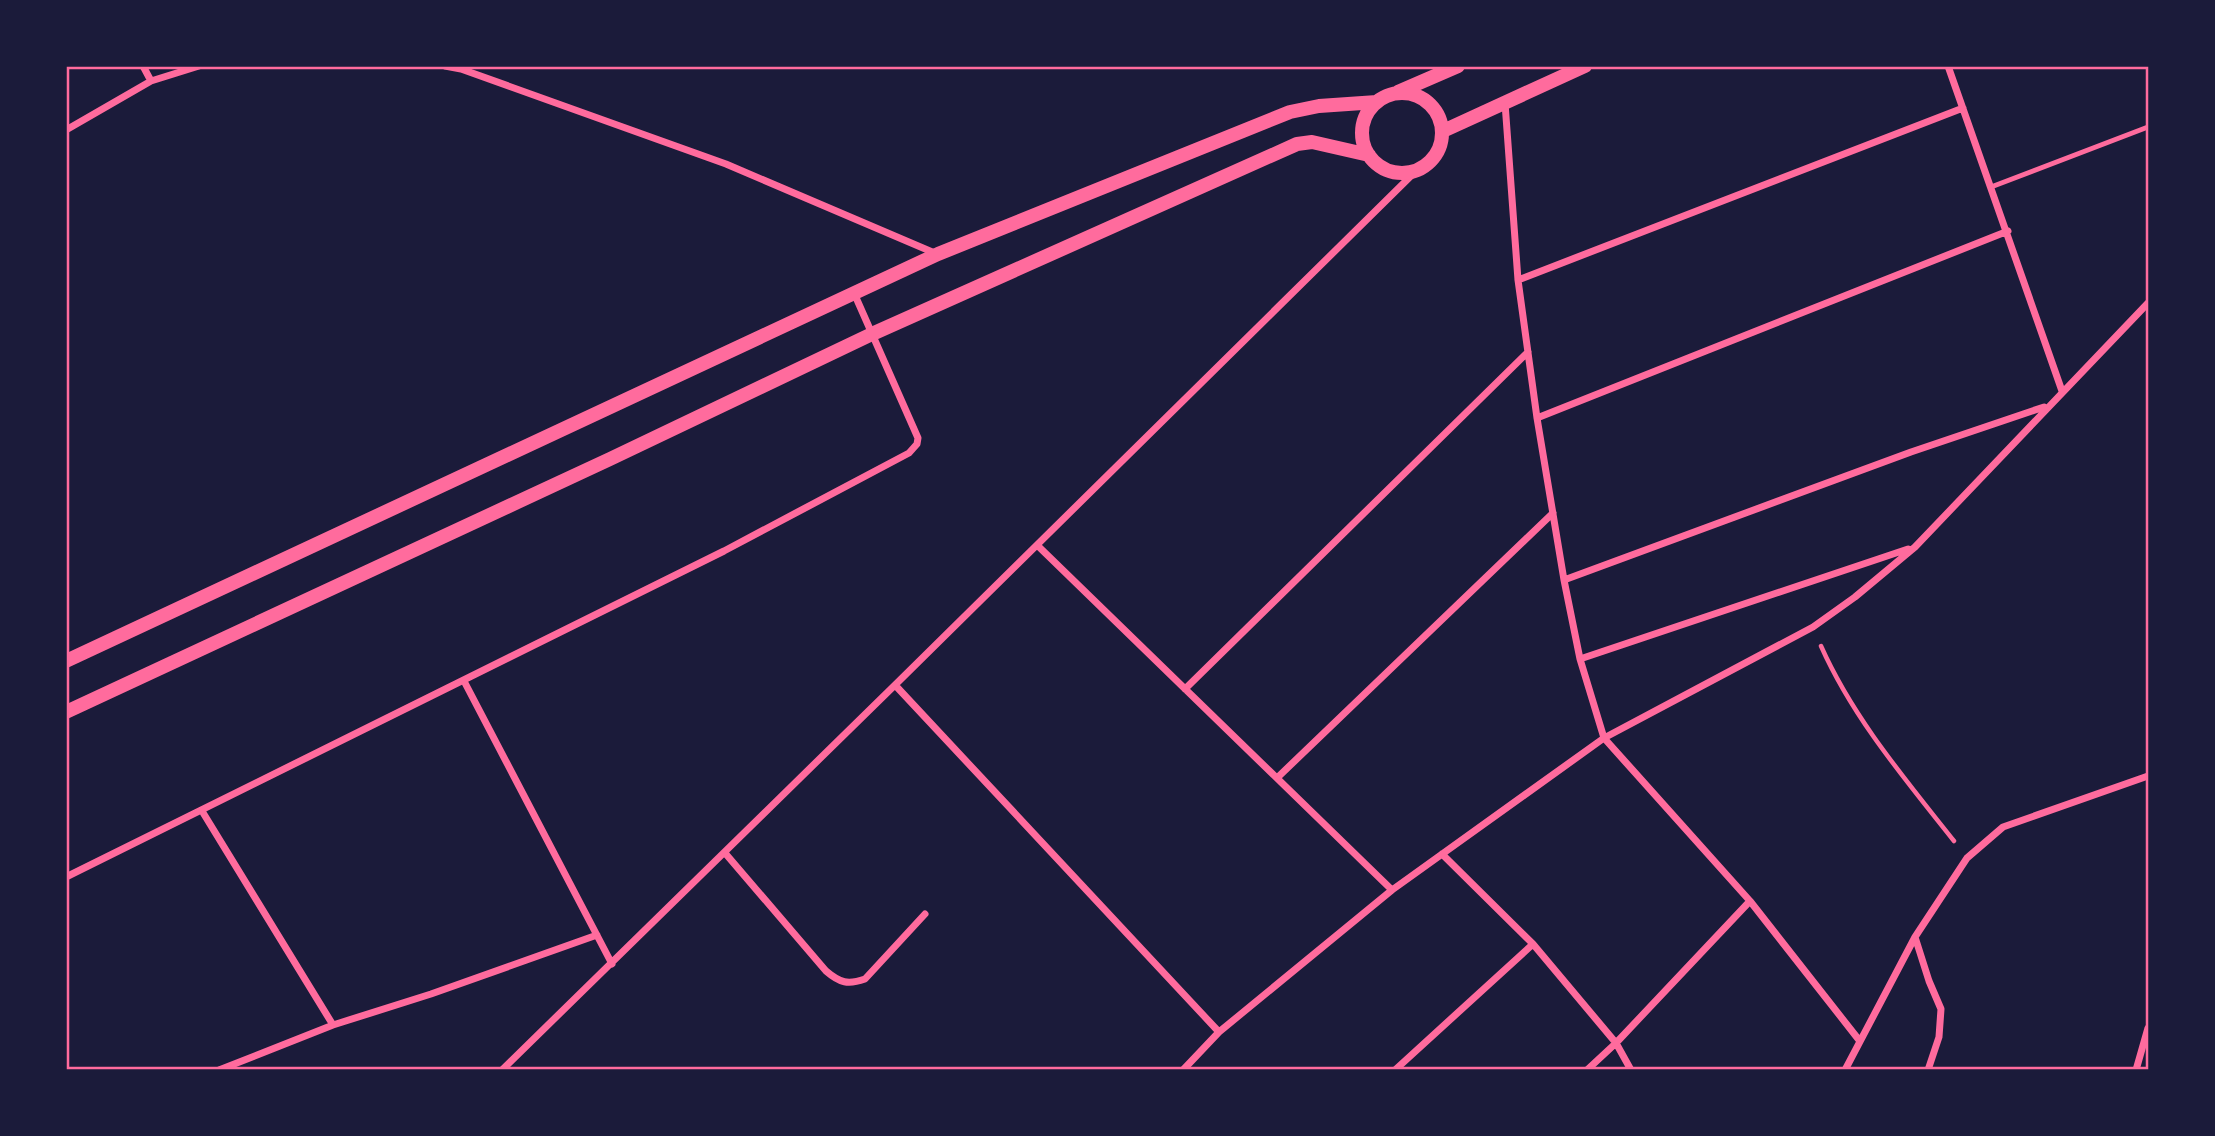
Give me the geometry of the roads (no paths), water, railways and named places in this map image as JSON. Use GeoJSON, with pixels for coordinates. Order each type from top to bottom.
{"type":"FeatureCollection","features":[{"type":"Feature","properties":{"kind":"main road"},"geometry":{"type":"LineString","coordinates":[[1396,93],[1410,93],[1423,98],[1434,108],[1443,131],[1437,153],[1429,164],[1402,174],[1378,166],[1369,155],[1363,143],[1363,126],[1368,113],[1377,102],[1389,95],[1458,66]]}},
{"type":"Feature","properties":{"kind":"main road"},"geometry":{"type":"LineString","coordinates":[[1443,131],[1585,66]]}},
{"type":"Feature","properties":{"kind":"main road"},"geometry":{"type":"LineString","coordinates":[[66,661],[938,254],[1290,112],[1320,106],[1377,102]]}},
{"type":"Feature","properties":{"kind":"main road"},"geometry":{"type":"LineString","coordinates":[[66,712],[872,334],[1297,144],[1312,142],[1369,155]]}},
{"type":"Feature","properties":{"kind":"street"},"geometry":{"type":"LineString","coordinates":[[143,66],[151,81]]}},
{"type":"Feature","properties":{"kind":"street"},"geometry":{"type":"LineString","coordinates":[[66,130],[151,81],[199,66]]}},
{"type":"Feature","properties":{"kind":"street"},"geometry":{"type":"LineString","coordinates":[[445,66],[460,68],[726,164],[938,254]]}},
{"type":"Feature","properties":{"kind":"street"},"geometry":{"type":"LineString","coordinates":[[1948,66],[2062,391]]}},
{"type":"Feature","properties":{"kind":"street"},"geometry":{"type":"LineString","coordinates":[[1505,103],[1518,280],[1537,418],[1580,659],[1604,738],[1751,901],[1860,1040]]}},
{"type":"Feature","properties":{"kind":"street"},"geometry":{"type":"LineString","coordinates":[[1518,280],[1963,108]]}},
{"type":"Feature","properties":{"kind":"street"},"geometry":{"type":"LineString","coordinates":[[502,1069],[725,853],[1416,171]]}},
{"type":"Feature","properties":{"kind":"street"},"geometry":{"type":"LineString","coordinates":[[1537,418],[2008,231]]}},
{"type":"Feature","properties":{"kind":"street"},"geometry":{"type":"LineString","coordinates":[[66,877],[724,551],[909,453],[917,444],[918,438],[854,292]]}},
{"type":"Feature","properties":{"kind":"street"},"geometry":{"type":"LineString","coordinates":[[1183,1069],[1219,1032],[1392,890],[1604,738],[1813,627],[1855,597],[1915,547],[2148,303]]}},
{"type":"Feature","properties":{"kind":"street"},"geometry":{"type":"LineString","coordinates":[[1185,689],[1528,352]]}},
{"type":"Feature","properties":{"kind":"street"},"geometry":{"type":"LineString","coordinates":[[1564,580],[1911,452],[2048,405]]}},
{"type":"Feature","properties":{"kind":"street"},"geometry":{"type":"LineString","coordinates":[[1277,778],[1552,513]]}},
{"type":"Feature","properties":{"kind":"street"},"geometry":{"type":"LineString","coordinates":[[1037,545],[1392,890]]}},
{"type":"Feature","properties":{"kind":"street"},"geometry":{"type":"LineString","coordinates":[[1580,659],[1915,547]]}},
{"type":"Feature","properties":{"kind":"street"},"geometry":{"type":"LineString","coordinates":[[464,681],[612,964]]}},
{"type":"Feature","properties":{"kind":"street"},"geometry":{"type":"LineString","coordinates":[[895,685],[1219,1032]]}},
{"type":"Feature","properties":{"kind":"street"},"geometry":{"type":"LineString","coordinates":[[1845,1069],[1915,936],[1967,858],[2003,827],[2148,776]]}},
{"type":"Feature","properties":{"kind":"street"},"geometry":{"type":"LineString","coordinates":[[202,811],[333,1025]]}},
{"type":"Feature","properties":{"kind":"street"},"geometry":{"type":"LineString","coordinates":[[725,853],[826,971],[839,982],[853,983],[865,979],[925,914]]}},
{"type":"Feature","properties":{"kind":"street"},"geometry":{"type":"LineString","coordinates":[[1441,854],[1533,944],[1616,1043],[1631,1069]]}},
{"type":"Feature","properties":{"kind":"street"},"geometry":{"type":"LineString","coordinates":[[1587,1069],[1616,1043],[1751,901]]}},
{"type":"Feature","properties":{"kind":"street"},"geometry":{"type":"LineString","coordinates":[[219,1069],[333,1025],[431,994],[597,935]]}},
{"type":"Feature","properties":{"kind":"street"},"geometry":{"type":"LineString","coordinates":[[1915,936],[1941,1009],[1939,1037],[1928,1069]]}},
{"type":"Feature","properties":{"kind":"street"},"geometry":{"type":"LineString","coordinates":[[1395,1069],[1533,944]]}},
{"type":"Feature","properties":{"kind":"street"},"geometry":{"type":"LineString","coordinates":[[2136,1069],[2148,1028]]}},
{"type":"Feature","properties":{"kind":"lane"},"geometry":{"type":"LineString","coordinates":[[1991,187],[2148,127]]}}]}
